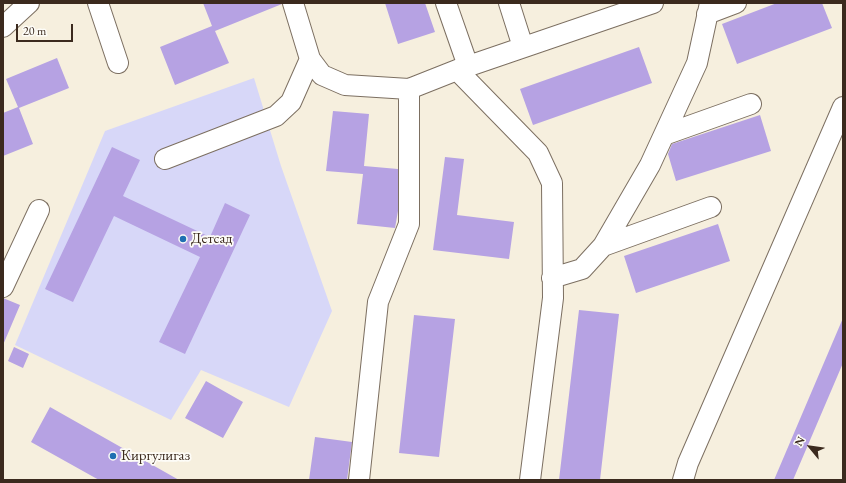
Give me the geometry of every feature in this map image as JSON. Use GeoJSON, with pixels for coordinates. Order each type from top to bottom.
{"type":"FeatureCollection","features":[{"type":"Feature","properties":{"kind":"street"},"geometry":{"type":"LineString","coordinates":[[3,27],[29,3]]}},
{"type":"Feature","properties":{"kind":"street"},"geometry":{"type":"LineString","coordinates":[[98,3],[118,64]]}},
{"type":"Feature","properties":{"kind":"street"},"geometry":{"type":"LineString","coordinates":[[293,3],[310,58],[322,75],[345,85],[409,90],[462,68],[651,3]]}},
{"type":"Feature","properties":{"kind":"street"},"geometry":{"type":"LineString","coordinates":[[446,3],[462,68],[538,153],[552,182],[553,298],[530,480]]}},
{"type":"Feature","properties":{"kind":"street"},"geometry":{"type":"LineString","coordinates":[[509,3],[523,47]]}},
{"type":"Feature","properties":{"kind":"street"},"geometry":{"type":"LineString","coordinates":[[552,278],[582,269],[603,246],[650,166],[697,63],[709,8],[736,3]]}},
{"type":"Feature","properties":{"kind":"street"},"geometry":{"type":"LineString","coordinates":[[164,159],[276,116],[291,102],[310,58]]}},
{"type":"Feature","properties":{"kind":"street"},"geometry":{"type":"LineString","coordinates":[[358,480],[378,302],[408,224],[409,90]]}},
{"type":"Feature","properties":{"kind":"street"},"geometry":{"type":"LineString","coordinates":[[664,134],[751,104]]}},
{"type":"Feature","properties":{"kind":"street"},"geometry":{"type":"LineString","coordinates":[[683,480],[688,463],[843,106]]}},
{"type":"Feature","properties":{"kind":"street"},"geometry":{"type":"LineString","coordinates":[[603,246],[711,207]]}},
{"type":"Feature","properties":{"kind":"street"},"geometry":{"type":"LineString","coordinates":[[3,288],[39,210]]}},
{"type":"Feature","properties":{"kind":"shaded area","name":"Детсад"},"geometry":{"type":"Polygon","coordinates":[[[254,78],[281,166],[332,311],[289,407],[201,370],[171,420],[15,345],[105,131],[254,78]]]}},
{"type":"Feature","properties":{"kind":"building"},"geometry":{"type":"Polygon","coordinates":[[[203,3],[282,4],[215,31],[229,63],[175,85],[160,47],[212,26],[203,3]]]}},
{"type":"Feature","properties":{"kind":"building"},"geometry":{"type":"Polygon","coordinates":[[[385,3],[425,3],[435,32],[398,44],[385,3]]]}},
{"type":"Feature","properties":{"kind":"building"},"geometry":{"type":"Polygon","coordinates":[[[777,3],[822,3],[832,28],[737,64],[722,24],[777,3]]]}},
{"type":"Feature","properties":{"kind":"building"},"geometry":{"type":"Polygon","coordinates":[[[639,47],[652,83],[533,125],[520,89],[639,47]]]}},
{"type":"Feature","properties":{"kind":"building"},"geometry":{"type":"Polygon","coordinates":[[[57,58],[69,88],[19,108],[33,144],[3,156],[3,113],[18,107],[6,79],[57,58]]]}},
{"type":"Feature","properties":{"kind":"building"},"geometry":{"type":"Polygon","coordinates":[[[333,111],[369,114],[364,166],[398,169],[398,211],[395,228],[357,224],[363,174],[326,171],[333,111]]]}},
{"type":"Feature","properties":{"kind":"building"},"geometry":{"type":"Polygon","coordinates":[[[760,115],[771,151],[676,181],[668,154],[672,144],[760,115]]]}},
{"type":"Feature","properties":{"kind":"building"},"geometry":{"type":"Polygon","coordinates":[[[112,147],[140,160],[123,196],[210,237],[225,203],[250,215],[185,354],[159,342],[200,257],[114,216],[73,302],[45,289],[112,147]]]}},
{"type":"Feature","properties":{"kind":"building"},"geometry":{"type":"Polygon","coordinates":[[[445,157],[464,159],[457,215],[514,222],[509,259],[433,250],[445,157]]]}},
{"type":"Feature","properties":{"kind":"building"},"geometry":{"type":"Polygon","coordinates":[[[718,224],[730,261],[636,293],[624,256],[718,224]]]}},
{"type":"Feature","properties":{"kind":"building"},"geometry":{"type":"Polygon","coordinates":[[[3,298],[20,305],[3,345],[3,298]]]}},
{"type":"Feature","properties":{"kind":"building"},"geometry":{"type":"Polygon","coordinates":[[[579,310],[619,314],[600,480],[559,480],[579,310]]]}},
{"type":"Feature","properties":{"kind":"building"},"geometry":{"type":"Polygon","coordinates":[[[414,315],[455,319],[439,457],[399,453],[414,315]]]}},
{"type":"Feature","properties":{"kind":"building"},"geometry":{"type":"Polygon","coordinates":[[[843,318],[843,363],[793,480],[774,480],[843,318]]]}},
{"type":"Feature","properties":{"kind":"building"},"geometry":{"type":"Polygon","coordinates":[[[14,347],[29,354],[23,368],[8,361],[14,347]]]}},
{"type":"Feature","properties":{"kind":"building"},"geometry":{"type":"Polygon","coordinates":[[[206,381],[243,402],[223,438],[185,418],[206,381]]]}},
{"type":"Feature","properties":{"kind":"building"},"geometry":{"type":"Polygon","coordinates":[[[50,407],[179,480],[99,480],[31,442],[50,407]]]}},
{"type":"Feature","properties":{"kind":"building"},"geometry":{"type":"Polygon","coordinates":[[[315,437],[352,442],[347,480],[309,480],[315,437]]]}},
{"type":"Feature","properties":{"kind":"place","name":"Детсад"},"geometry":{"type":"Point","coordinates":[183,239]}},
{"type":"Feature","properties":{"kind":"place","name":"Киргулигаз"},"geometry":{"type":"Point","coordinates":[113,456]}}]}
